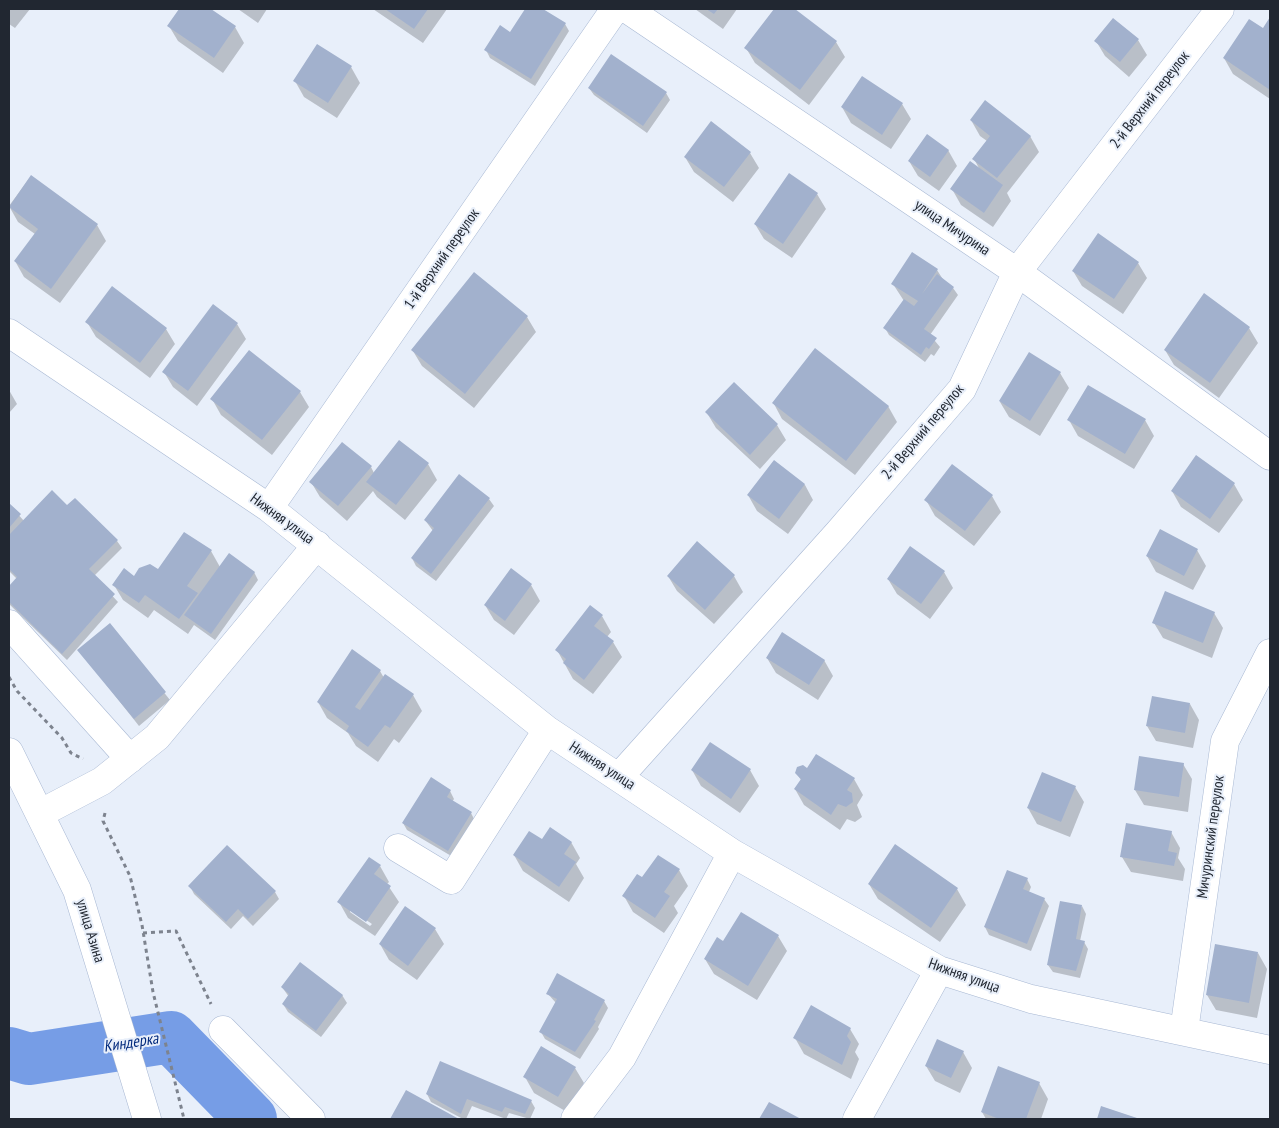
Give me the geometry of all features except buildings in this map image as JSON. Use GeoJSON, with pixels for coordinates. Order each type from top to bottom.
{"type":"FeatureCollection","features":[{"type":"Feature","properties":{"kind":"street","name":"1-й Верхний переулок"},"geometry":{"type":"LineString","coordinates":[[269,508],[615,9]]}},
{"type":"Feature","properties":{"kind":"street","name":"улица Мичурина"},"geometry":{"type":"LineString","coordinates":[[627,9],[1017,272],[1270,456]]}},
{"type":"Feature","properties":{"kind":"street","name":"2-й Верхний переулок"},"geometry":{"type":"LineString","coordinates":[[619,777],[839,532],[962,389],[1017,272],[1220,9]]}},
{"type":"Feature","properties":{"kind":"street","name":"Нижняя улица"},"geometry":{"type":"LineString","coordinates":[[9,333],[269,508],[547,730],[732,854],[939,970],[1030,999],[1270,1050]]}},
{"type":"Feature","properties":{"kind":"street"},"geometry":{"type":"LineString","coordinates":[[41,813],[98,783],[157,737],[317,545]]}},
{"type":"Feature","properties":{"kind":"street"},"geometry":{"type":"LineString","coordinates":[[9,624],[130,759]]}},
{"type":"Feature","properties":{"kind":"street","name":"Мичуринский переулок"},"geometry":{"type":"LineString","coordinates":[[1184,1031],[1225,741],[1270,653]]}},
{"type":"Feature","properties":{"kind":"street"},"geometry":{"type":"LineString","coordinates":[[398,848],[451,880],[547,730]]}},
{"type":"Feature","properties":{"kind":"street","name":"улица Азина"},"geometry":{"type":"LineString","coordinates":[[9,752],[41,813],[77,890],[147,1119]]}},
{"type":"Feature","properties":{"kind":"street"},"geometry":{"type":"LineString","coordinates":[[574,1119],[622,1057],[732,854]]}},
{"type":"Feature","properties":{"kind":"street"},"geometry":{"type":"LineString","coordinates":[[857,1119],[939,970]]}},
{"type":"Feature","properties":{"kind":"street"},"geometry":{"type":"LineString","coordinates":[[223,1030],[311,1119]]}},
{"type":"Feature","properties":{"kind":"path"},"geometry":{"type":"LineString","coordinates":[[9,677],[17,691],[62,738],[71,753],[83,760],[108,799],[103,821],[130,876],[143,933],[153,992],[184,1119]]}},
{"type":"Feature","properties":{"kind":"path"},"geometry":{"type":"LineString","coordinates":[[143,933],[176,931],[223,1030]]}},
{"type":"Feature","properties":{"kind":"waterway","name":"Киндерка"},"geometry":{"type":"LineString","coordinates":[[9,1053],[29,1059],[171,1037],[251,1119]]}}]}
